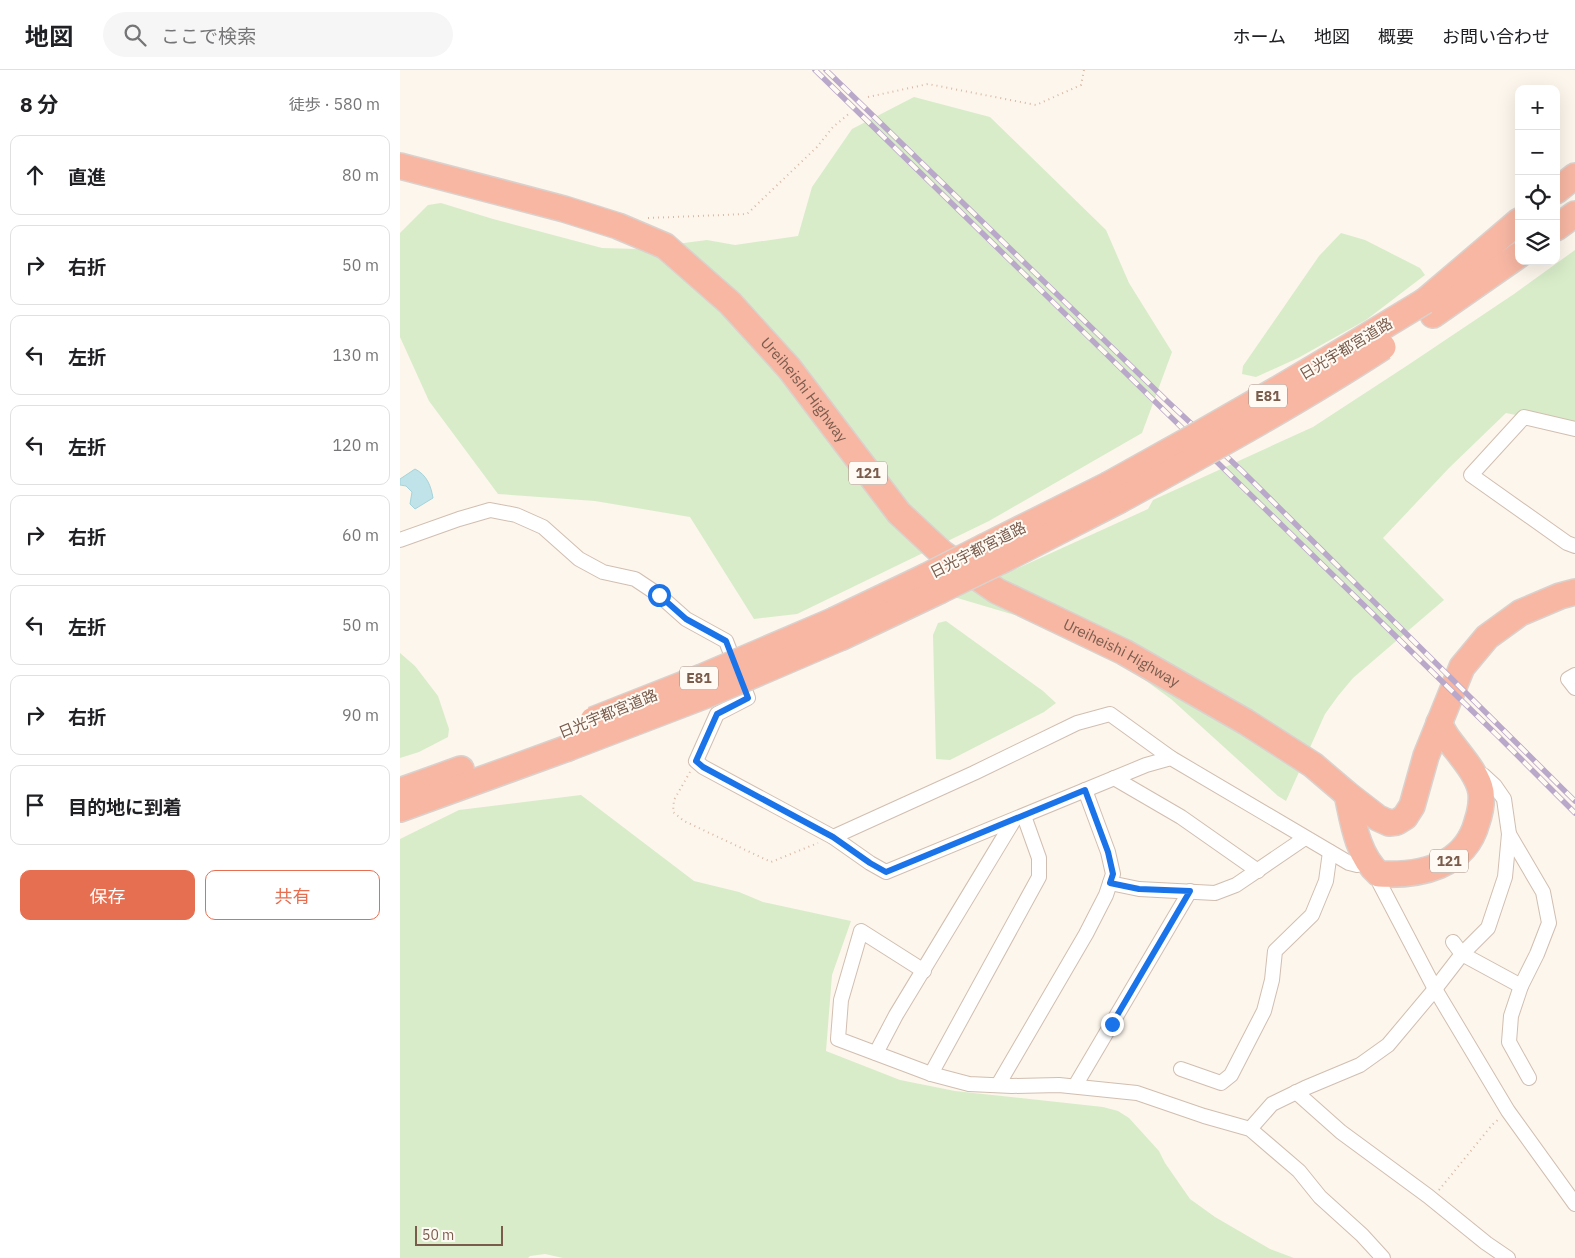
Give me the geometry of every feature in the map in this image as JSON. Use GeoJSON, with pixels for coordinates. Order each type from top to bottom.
{"type":"FeatureCollection","features":[{"type":"Feature","properties":{"kind":"highway","name":"Ureiheishi Highway"},"geometry":{"type":"LineString","coordinates":[[400,166],[564,209],[618,226],[665,246],[730,303],[789,368],[899,512],[942,552],[997,592],[1124,652],[1246,722],[1313,765],[1378,818],[1389,823],[1397,822],[1405,817],[1412,806],[1426,756],[1462,667],[1487,637],[1520,613],[1560,596],[1575,592]]}},
{"type":"Feature","properties":{"kind":"highway"},"geometry":{"type":"LineString","coordinates":[[1560,188],[1575,176]]}},
{"type":"Feature","properties":{"kind":"highway"},"geometry":{"type":"LineString","coordinates":[[1560,205],[1575,193]]}},
{"type":"Feature","properties":{"kind":"highway"},"geometry":{"type":"LineString","coordinates":[[1560,225],[1575,214]]}},
{"type":"Feature","properties":{"kind":"highway"},"geometry":{"type":"LineString","coordinates":[[1429,308],[1515,225]]}},
{"type":"Feature","properties":{"kind":"highway","name":"日光宇都宮道路"},"geometry":{"type":"LineString","coordinates":[[400,791],[709,694],[932,584],[1269,416],[1348,370],[1515,238]]}},
{"type":"Feature","properties":{"kind":"highway","name":"日光宇都宮道路"},"geometry":{"type":"LineString","coordinates":[[1429,308],[1515,257]]}},
{"type":"Feature","properties":{"kind":"highway","name":"121"},"geometry":{"type":"LineString","coordinates":[[1373,868],[1395,874],[1422,871],[1436,867],[1452,860],[1471,839],[1480,814],[1481,792],[1463,758],[1447,738],[1439,723]]}},
{"type":"Feature","properties":{"kind":"highway","name":"日光宇都宮道路"},"geometry":{"type":"LineString","coordinates":[[400,809],[565,740]]}},
{"type":"Feature","properties":{"kind":"highway"},"geometry":{"type":"LineString","coordinates":[[1347,794],[1355,829],[1363,852],[1373,868]]}},
{"type":"Feature","properties":{"kind":"street"},"geometry":{"type":"LineString","coordinates":[[1575,429],[1524,417],[1471,475],[1567,543],[1575,546]]}},
{"type":"Feature","properties":{"kind":"street"},"geometry":{"type":"LineString","coordinates":[[400,540],[490,510],[516,514],[543,527],[579,559],[603,572],[636,579],[659,595],[686,619],[726,641],[748,698],[717,714],[696,761],[703,767],[833,837],[886,872],[1146,765],[1171,758]]}},
{"type":"Feature","properties":{"kind":"street"},"geometry":{"type":"LineString","coordinates":[[1575,674],[1568,679],[1575,688]]}},
{"type":"Feature","properties":{"kind":"street"},"geometry":{"type":"LineString","coordinates":[[833,837],[974,773],[1077,723],[1110,714],[1171,758],[1305,838],[1349,863],[1373,868],[1435,989],[1508,1111],[1575,1204]]}},
{"type":"Feature","properties":{"kind":"street"},"geometry":{"type":"LineString","coordinates":[[1250,1129],[1272,1104],[1360,1065],[1388,1045],[1462,954],[1488,928],[1505,877],[1509,834],[1504,799],[1484,775],[1471,772]]}},
{"type":"Feature","properties":{"kind":"street"},"geometry":{"type":"LineString","coordinates":[[1114,778],[1181,817],[1258,871]]}},
{"type":"Feature","properties":{"kind":"street"},"geometry":{"type":"LineString","coordinates":[[998,1085],[1086,934],[1106,895],[1113,874],[1108,852],[1085,790]]}},
{"type":"Feature","properties":{"kind":"street"},"geometry":{"type":"LineString","coordinates":[[876,1053],[896,1016],[1019,818]]}},
{"type":"Feature","properties":{"kind":"street"},"geometry":{"type":"LineString","coordinates":[[931,1074],[1040,877],[1039,858],[1019,818]]}},
{"type":"Feature","properties":{"kind":"street"},"geometry":{"type":"LineString","coordinates":[[1509,834],[1543,892],[1549,923],[1537,954],[1521,986],[1511,1016],[1509,1042],[1529,1078]]}},
{"type":"Feature","properties":{"kind":"street"},"geometry":{"type":"LineString","coordinates":[[1110,883],[1139,889],[1216,893],[1236,885],[1305,838]]}},
{"type":"Feature","properties":{"kind":"street"},"geometry":{"type":"LineString","coordinates":[[1181,1069],[1221,1084],[1231,1075],[1264,1011],[1272,980],[1275,951],[1312,915],[1326,881],[1330,852]]}},
{"type":"Feature","properties":{"kind":"street"},"geometry":{"type":"LineString","coordinates":[[1075,1086],[1190,891]]}},
{"type":"Feature","properties":{"kind":"street"},"geometry":{"type":"LineString","coordinates":[[924,971],[861,931],[841,1000],[838,1039],[931,1074],[969,1084],[1059,1084],[1137,1093],[1204,1116],[1250,1129],[1299,1171],[1320,1197],[1362,1235],[1383,1258]]}},
{"type":"Feature","properties":{"kind":"street"},"geometry":{"type":"LineString","coordinates":[[1453,942],[1462,954],[1521,986]]}},
{"type":"Feature","properties":{"kind":"street"},"geometry":{"type":"LineString","coordinates":[[1296,1092],[1341,1132],[1508,1258]]}},
{"type":"Feature","properties":{"kind":"path"},"geometry":{"type":"LineString","coordinates":[[868,97],[928,84],[1036,105],[1081,85],[1084,70]]}},
{"type":"Feature","properties":{"kind":"path"},"geometry":{"type":"LineString","coordinates":[[649,218],[747,214],[818,147],[833,127],[851,112]]}},
{"type":"Feature","properties":{"kind":"path"},"geometry":{"type":"LineString","coordinates":[[696,761],[674,800],[673,812],[684,821],[771,862],[833,837]]}},
{"type":"Feature","properties":{"kind":"path"},"geometry":{"type":"LineString","coordinates":[[1432,1199],[1492,1125],[1508,1111]]}},
{"type":"Feature","properties":{"kind":"green space"},"geometry":{"type":"Polygon","coordinates":[[[914,97],[990,117],[1106,230],[1129,283],[1172,352],[1142,433],[989,521],[797,614],[754,619],[690,517],[595,501],[498,494],[429,401],[400,337],[400,233],[428,205],[441,203],[602,248],[638,249],[707,240],[735,245],[798,236],[812,187],[852,129],[914,97]]]}},
{"type":"Feature","properties":{"kind":"green space"},"geometry":{"type":"Polygon","coordinates":[[[1341,233],[1365,240],[1420,268],[1425,275],[1366,320],[1298,358],[1256,377],[1242,374],[1243,366],[1319,256],[1341,233]]]}},
{"type":"Feature","properties":{"kind":"green space"},"geometry":{"type":"Polygon","coordinates":[[[1575,250],[1575,427],[1506,413],[1449,468],[1383,538],[1444,600],[1353,678],[1338,696],[1325,714],[1286,801],[1278,796],[1171,699],[1102,649],[1103,641],[954,597],[1148,509],[1153,500],[1313,427],[1514,294],[1554,265],[1560,265],[1560,261],[1575,250]]]}},
{"type":"Feature","properties":{"kind":"green space"},"geometry":{"type":"Polygon","coordinates":[[[946,621],[1043,691],[1056,703],[1044,712],[950,760],[936,759],[933,635],[938,623],[946,621]]]}},
{"type":"Feature","properties":{"kind":"green space"},"geometry":{"type":"Polygon","coordinates":[[[400,653],[415,666],[438,696],[449,729],[448,737],[419,752],[400,758],[400,653]]]}},
{"type":"Feature","properties":{"kind":"green space"},"geometry":{"type":"Polygon","coordinates":[[[581,795],[694,881],[739,892],[763,902],[851,921],[832,975],[826,1051],[900,1080],[955,1091],[1103,1107],[1118,1111],[1129,1118],[1159,1151],[1190,1199],[1215,1217],[1270,1249],[1294,1258],[563,1258],[545,1254],[528,1258],[400,1258],[400,839],[459,810],[581,795]]]}},
{"type":"Feature","properties":{"kind":"water"},"geometry":{"type":"Polygon","coordinates":[[[415,469],[423,474],[428,481],[433,498],[415,509],[410,504],[412,492],[406,486],[400,485],[400,479],[415,469]]]}},
{"type":"Feature","properties":{"kind":"railway"},"geometry":{"type":"LineString","coordinates":[[815,70],[1575,813]]}},
{"type":"Feature","properties":{"kind":"railway"},"geometry":{"type":"LineString","coordinates":[[826,70],[1167,401],[1241,470],[1575,801]]}},
{"type":"Feature","properties":{"kind":"route"},"geometry":{"type":"LineString","coordinates":[[659,595],[686,619],[726,641],[748,698],[717,714],[696,761],[703,767],[833,837],[886,872],[1085,790],[1108,852],[1113,874],[1110,883],[1139,889],[1190,891],[1112,1024]]}}]}
